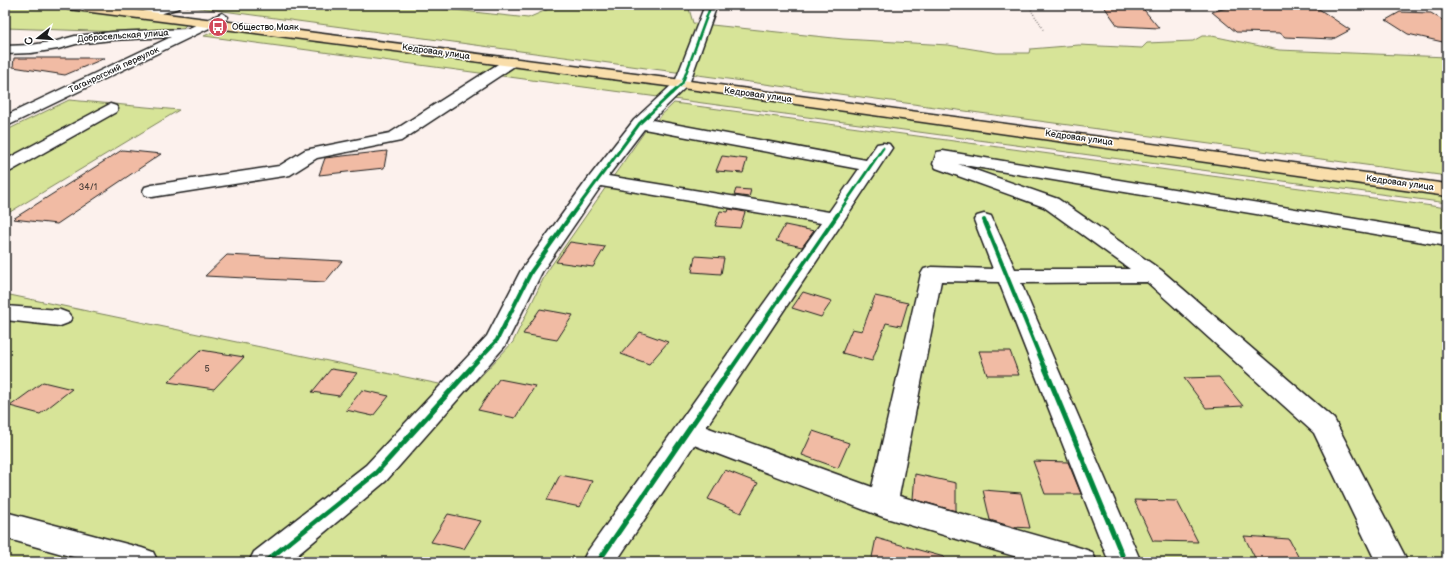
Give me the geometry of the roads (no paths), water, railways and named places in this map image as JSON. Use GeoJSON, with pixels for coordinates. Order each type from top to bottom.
{"type":"FeatureCollection","features":[{"type":"Feature","properties":{"kind":"main road","name":"Кедровая улица"},"geometry":{"type":"LineString","coordinates":[[68,5],[217,20],[1447,182]]}},
{"type":"Feature","properties":{"kind":"main road","name":"Кедровая улица"},"geometry":{"type":"LineString","coordinates":[[126,5],[161,9],[217,20],[511,62],[684,81],[1447,190]]}},
{"type":"Feature","properties":{"kind":"street"},"geometry":{"type":"LineString","coordinates":[[147,14],[175,5]]}},
{"type":"Feature","properties":{"kind":"street"},"geometry":{"type":"LineString","coordinates":[[265,562],[376,474],[497,340],[532,272],[596,180],[640,124],[684,81],[711,5]]}},
{"type":"Feature","properties":{"kind":"street","name":"Таганрогский переулок"},"geometry":{"type":"LineString","coordinates":[[5,122],[217,20]]}},
{"type":"Feature","properties":{"kind":"street","name":"Добросельская улица"},"geometry":{"type":"LineString","coordinates":[[5,50],[31,49],[58,45],[75,40],[112,36],[194,32]]}},
{"type":"Feature","properties":{"kind":"street"},"geometry":{"type":"LineString","coordinates":[[152,191],[284,171],[311,154],[395,138],[511,62]]}},
{"type":"Feature","properties":{"kind":"street"},"geometry":{"type":"LineString","coordinates":[[5,167],[110,110]]}},
{"type":"Feature","properties":{"kind":"street"},"geometry":{"type":"LineString","coordinates":[[5,112],[26,111]]}},
{"type":"Feature","properties":{"kind":"street"},"geometry":{"type":"LineString","coordinates":[[598,562],[877,157],[640,124]]}},
{"type":"Feature","properties":{"kind":"street"},"geometry":{"type":"LineString","coordinates":[[1392,562],[1324,426],[1152,275],[1051,203],[942,164],[943,156],[1447,240]]}},
{"type":"Feature","properties":{"kind":"street"},"geometry":{"type":"LineString","coordinates":[[596,180],[833,220]]}},
{"type":"Feature","properties":{"kind":"street"},"geometry":{"type":"LineString","coordinates":[[984,220],[1125,562]]}},
{"type":"Feature","properties":{"kind":"street"},"geometry":{"type":"LineString","coordinates":[[883,504],[932,274],[1007,276],[1152,275]]}},
{"type":"Feature","properties":{"kind":"street"},"geometry":{"type":"LineString","coordinates":[[5,313],[60,318]]}},
{"type":"Feature","properties":{"kind":"street"},"geometry":{"type":"LineString","coordinates":[[687,431],[883,504],[1081,562]]}},
{"type":"Feature","properties":{"kind":"street"},"geometry":{"type":"LineString","coordinates":[[5,525],[142,562]]}},
{"type":"Feature","properties":{"kind":"place","name":"Общество Маяк"},"geometry":{"type":"Point","coordinates":[218,27]}}]}
